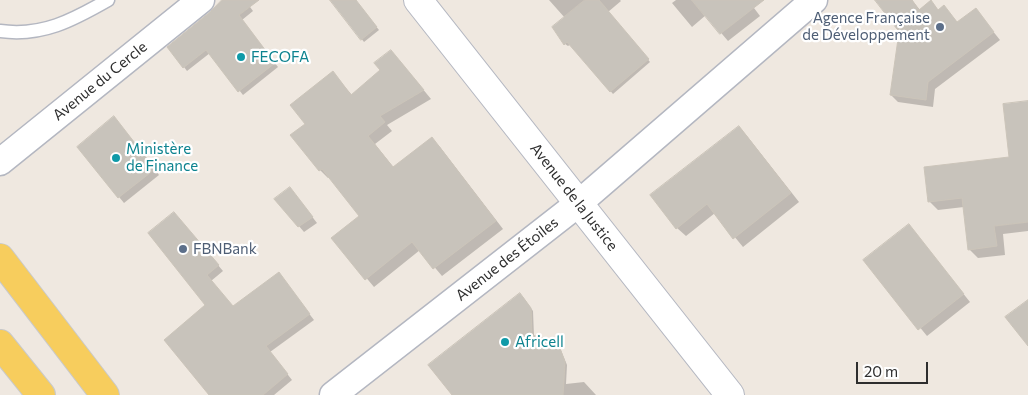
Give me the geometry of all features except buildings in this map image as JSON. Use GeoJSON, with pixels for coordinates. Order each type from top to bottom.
{"type":"FeatureCollection","features":[{"type":"Feature","properties":{"kind":"main road","name":"Avenue de la Justice"},"geometry":{"type":"LineString","coordinates":[[418,0],[730,395]]}},
{"type":"Feature","properties":{"kind":"main road"},"geometry":{"type":"LineString","coordinates":[[0,258],[105,395]]}},
{"type":"Feature","properties":{"kind":"main road"},"geometry":{"type":"LineString","coordinates":[[0,344],[41,395]]}},
{"type":"Feature","properties":{"kind":"street","name":"Avenue du Cercle"},"geometry":{"type":"LineString","coordinates":[[0,162],[201,0]]}},
{"type":"Feature","properties":{"kind":"street","name":"Avenue des Étoiles"},"geometry":{"type":"LineString","coordinates":[[333,395],[579,203],[814,0]]}},
{"type":"Feature","properties":{"kind":"lane"},"geometry":{"type":"LineString","coordinates":[[0,31],[32,32],[71,21],[108,0]]}},
{"type":"Feature","properties":{"kind":"place","name":"Agence Française de Développement"},"geometry":{"type":"Point","coordinates":[940,27]}},
{"type":"Feature","properties":{"kind":"place","name":"FECOFA"},"geometry":{"type":"Point","coordinates":[241,57]}},
{"type":"Feature","properties":{"kind":"place","name":"Ministère de Finance"},"geometry":{"type":"Point","coordinates":[116,158]}},
{"type":"Feature","properties":{"kind":"place","name":"FBNBank"},"geometry":{"type":"Point","coordinates":[183,249]}},
{"type":"Feature","properties":{"kind":"place","name":"Africell"},"geometry":{"type":"Point","coordinates":[505,342]}}]}
